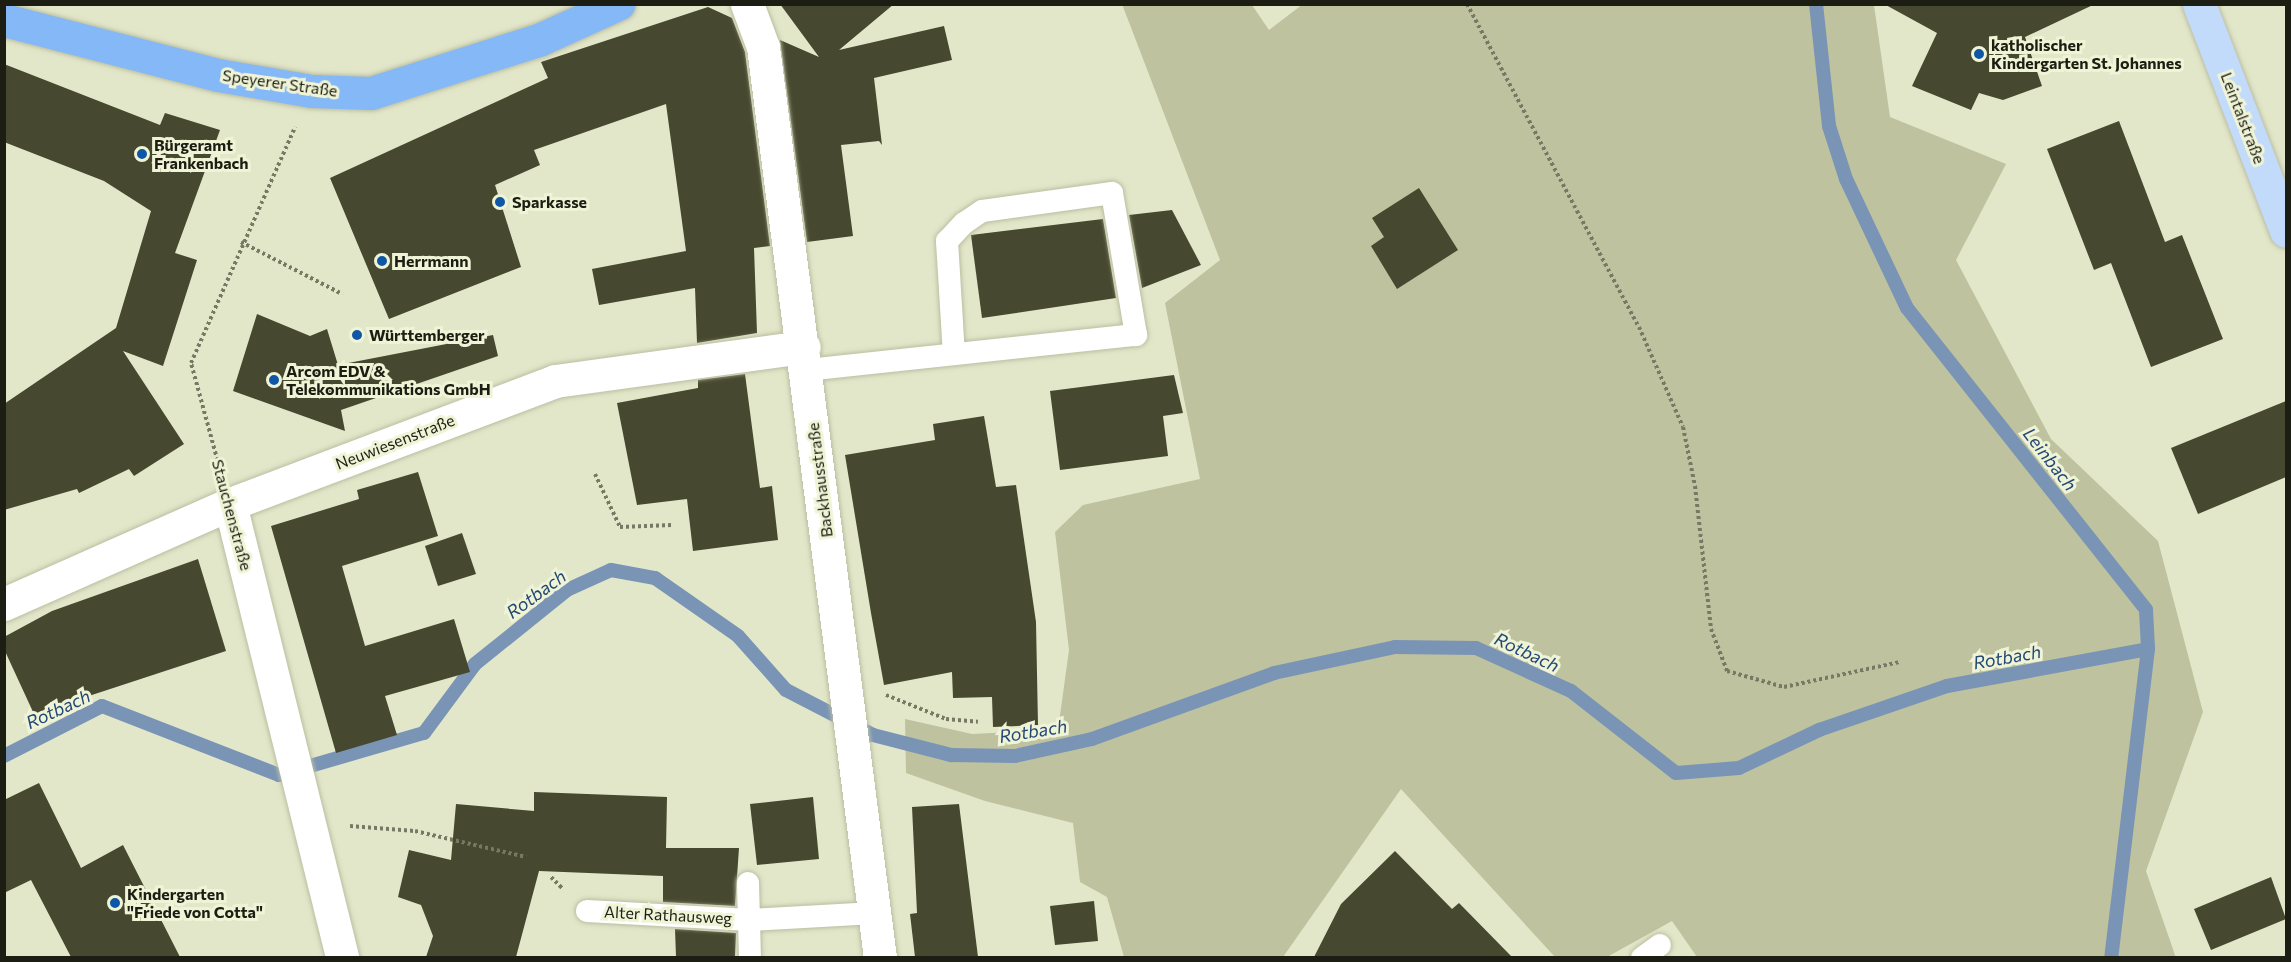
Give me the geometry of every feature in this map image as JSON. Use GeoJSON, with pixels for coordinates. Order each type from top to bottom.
{"type":"FeatureCollection","features":[{"type":"Feature","properties":{"kind":"main road","name":"Speyerer Straße"},"geometry":{"type":"LineString","coordinates":[[4,20],[218,75],[312,91],[371,93],[435,76],[541,39],[618,4]]}},
{"type":"Feature","properties":{"kind":"main road","name":"Leintalstraße"},"geometry":{"type":"LineString","coordinates":[[2199,4],[2286,231]]}},
{"type":"Feature","properties":{"kind":"street","name":"Backhausstraße"},"geometry":{"type":"LineString","coordinates":[[747,4],[763,47],[806,359],[836,624],[880,957]]}},
{"type":"Feature","properties":{"kind":"street","name":"Neuwiesenstraße"},"geometry":{"type":"LineString","coordinates":[[4,604],[230,504],[555,381],[806,359]]}},
{"type":"Feature","properties":{"kind":"street","name":"Stauchenstraße"},"geometry":{"type":"LineString","coordinates":[[230,504],[291,738],[342,957]]}},
{"type":"Feature","properties":{"kind":"lane"},"geometry":{"type":"LineString","coordinates":[[806,359],[954,354],[1136,335],[1112,193],[982,211],[964,223],[946,241],[954,354]]}},
{"type":"Feature","properties":{"kind":"lane","name":"Alter Rathausweg"},"geometry":{"type":"LineString","coordinates":[[748,883],[750,957]]}},
{"type":"Feature","properties":{"kind":"lane","name":"Alter Rathausweg"},"geometry":{"type":"LineString","coordinates":[[587,911],[750,920],[875,913]]}},
{"type":"Feature","properties":{"kind":"path"},"geometry":{"type":"LineString","coordinates":[[1467,4],[1639,327],[1683,427],[1695,486],[1711,629],[1727,671],[1784,687],[1900,662]]}},
{"type":"Feature","properties":{"kind":"path","name":"Stauchenstraße"},"geometry":{"type":"LineString","coordinates":[[230,504],[191,363],[241,242],[312,91]]}},
{"type":"Feature","properties":{"kind":"path"},"geometry":{"type":"LineString","coordinates":[[241,242],[342,294]]}},
{"type":"Feature","properties":{"kind":"path"},"geometry":{"type":"LineString","coordinates":[[595,474],[620,527],[672,525]]}},
{"type":"Feature","properties":{"kind":"path"},"geometry":{"type":"LineString","coordinates":[[844,678],[946,719],[978,722]]}},
{"type":"Feature","properties":{"kind":"path"},"geometry":{"type":"LineString","coordinates":[[310,821],[415,831],[526,857]]}},
{"type":"Feature","properties":{"kind":"green space"},"geometry":{"type":"Polygon","coordinates":[[[1122,4],[1252,5],[1269,30],[1303,4],[1874,5],[1890,117],[2006,164],[1956,260],[2051,439],[2158,541],[2203,712],[2146,871],[2176,958],[1697,957],[1672,921],[1607,957],[1555,957],[1401,789],[1283,957],[1124,957],[1107,897],[1080,882],[1073,823],[985,801],[906,773],[905,719],[972,734],[1058,730],[1069,650],[1055,532],[1083,505],[1200,479],[1165,303],[1220,260],[1122,4]]]}},
{"type":"Feature","properties":{"kind":"building"},"geometry":{"type":"Polygon","coordinates":[[[780,4],[894,4],[839,50],[944,26],[952,60],[874,78],[882,145],[879,141],[841,145],[853,236],[807,242],[780,40],[819,57],[780,4]]]}},
{"type":"Feature","properties":{"kind":"building","name":"katholischer Kindergarten St. Johannes"},"geometry":{"type":"Polygon","coordinates":[[[1884,4],[2095,4],[2025,37],[2042,86],[2003,100],[1979,93],[1971,110],[1912,86],[1937,33],[1884,4]]]}},
{"type":"Feature","properties":{"kind":"building"},"geometry":{"type":"Polygon","coordinates":[[[708,7],[732,18],[745,52],[770,246],[754,248],[757,333],[697,343],[695,288],[599,305],[592,269],[686,251],[666,104],[534,150],[540,165],[495,185],[521,267],[389,319],[330,178],[548,78],[541,62],[708,7]]]}},
{"type":"Feature","properties":{"kind":"building"},"geometry":{"type":"Polygon","coordinates":[[[4,64],[160,125],[165,113],[220,130],[175,253],[197,260],[163,366],[123,351],[184,444],[134,476],[129,469],[79,493],[77,489],[4,510],[4,404],[116,328],[151,211],[104,181],[4,142],[4,64]]]}},
{"type":"Feature","properties":{"kind":"building"},"geometry":{"type":"Polygon","coordinates":[[[2119,121],[2165,242],[2182,235],[2223,339],[2151,367],[2111,263],[2094,270],[2047,149],[2119,121]]]}},
{"type":"Feature","properties":{"kind":"building"},"geometry":{"type":"Polygon","coordinates":[[[1419,188],[1458,250],[1397,289],[1371,246],[1384,237],[1372,218],[1419,188]]]}},
{"type":"Feature","properties":{"kind":"building"},"geometry":{"type":"Polygon","coordinates":[[[1172,210],[1201,265],[1142,288],[1129,215],[1172,210]]]}},
{"type":"Feature","properties":{"kind":"building"},"geometry":{"type":"Polygon","coordinates":[[[1103,219],[1116,298],[982,318],[971,235],[1103,219]]]}},
{"type":"Feature","properties":{"kind":"building"},"geometry":{"type":"Polygon","coordinates":[[[257,314],[310,336],[327,329],[338,365],[493,335],[498,356],[341,410],[345,431],[233,391],[257,314]]]}},
{"type":"Feature","properties":{"kind":"building"},"geometry":{"type":"Polygon","coordinates":[[[745,374],[760,488],[772,486],[778,540],[693,551],[687,499],[637,505],[617,403],[698,388],[698,380],[745,374]]]}},
{"type":"Feature","properties":{"kind":"building"},"geometry":{"type":"Polygon","coordinates":[[[1174,375],[1183,413],[1163,416],[1168,456],[1060,470],[1050,391],[1174,375]]]}},
{"type":"Feature","properties":{"kind":"building"},"geometry":{"type":"Polygon","coordinates":[[[2286,401],[2286,477],[2198,514],[2171,448],[2286,401]]]}},
{"type":"Feature","properties":{"kind":"building"},"geometry":{"type":"Polygon","coordinates":[[[984,416],[996,487],[1016,485],[1036,622],[1038,725],[993,727],[992,697],[953,698],[952,672],[884,685],[871,613],[845,455],[935,440],[933,424],[984,416]]]}},
{"type":"Feature","properties":{"kind":"building"},"geometry":{"type":"Polygon","coordinates":[[[418,472],[438,536],[342,566],[365,646],[454,619],[470,672],[385,696],[397,735],[336,753],[271,526],[359,499],[357,490],[418,472]]]}},
{"type":"Feature","properties":{"kind":"building"},"geometry":{"type":"Polygon","coordinates":[[[462,533],[476,574],[438,586],[425,546],[462,533]]]}},
{"type":"Feature","properties":{"kind":"building"},"geometry":{"type":"Polygon","coordinates":[[[198,559],[226,651],[34,714],[4,649],[4,637],[52,611],[198,559]]]}},
{"type":"Feature","properties":{"kind":"building"},"geometry":{"type":"Polygon","coordinates":[[[39,783],[81,868],[123,845],[180,957],[71,957],[31,880],[4,893],[4,800],[39,783]]]}},
{"type":"Feature","properties":{"kind":"building"},"geometry":{"type":"Polygon","coordinates":[[[534,792],[667,797],[666,848],[739,848],[735,906],[663,902],[663,876],[539,871],[516,957],[426,957],[433,936],[421,905],[398,897],[409,850],[451,860],[456,804],[534,811],[534,792]]]}},
{"type":"Feature","properties":{"kind":"building"},"geometry":{"type":"Polygon","coordinates":[[[813,797],[819,859],[757,865],[750,804],[813,797]]]}},
{"type":"Feature","properties":{"kind":"building"},"geometry":{"type":"Polygon","coordinates":[[[959,804],[978,957],[915,957],[910,914],[917,913],[912,807],[959,804]]]}},
{"type":"Feature","properties":{"kind":"building"},"geometry":{"type":"Polygon","coordinates":[[[1395,851],[1452,909],[1459,903],[1512,957],[1314,957],[1341,904],[1395,851]]]}},
{"type":"Feature","properties":{"kind":"building"},"geometry":{"type":"Polygon","coordinates":[[[2271,877],[2286,919],[2211,950],[2194,909],[2271,877]]]}},
{"type":"Feature","properties":{"kind":"building"},"geometry":{"type":"Polygon","coordinates":[[[1094,901],[1098,941],[1055,945],[1050,906],[1094,901]]]}},
{"type":"Feature","properties":{"kind":"building"},"geometry":{"type":"Polygon","coordinates":[[[675,929],[736,933],[735,957],[676,957],[675,929]]]}},
{"type":"Feature","properties":{"kind":"waterway","name":"Leinbach"},"geometry":{"type":"LineString","coordinates":[[1816,4],[1829,126],[1846,179],[1907,308],[2146,610],[2148,649],[2111,958]]}},
{"type":"Feature","properties":{"kind":"waterway","name":"Rotbach"},"geometry":{"type":"LineString","coordinates":[[4,756],[102,706],[279,775],[424,733],[475,664],[567,590],[611,570],[655,578],[738,636],[786,690],[873,735],[951,755],[1015,756],[1092,739],[1274,673],[1395,647],[1476,648],[1571,691],[1676,773],[1739,768],[1819,730],[1947,686],[2148,649]]}},
{"type":"Feature","properties":{"kind":"place","name":"katholischer Kindergarten St. Johannes"},"geometry":{"type":"Point","coordinates":[1979,54]}},
{"type":"Feature","properties":{"kind":"place","name":"Bürgeramt Frankenbach"},"geometry":{"type":"Point","coordinates":[142,154]}},
{"type":"Feature","properties":{"kind":"place","name":"Sparkasse"},"geometry":{"type":"Point","coordinates":[500,202]}},
{"type":"Feature","properties":{"kind":"place","name":"Herrmann"},"geometry":{"type":"Point","coordinates":[382,261]}},
{"type":"Feature","properties":{"kind":"place","name":"Württemberger"},"geometry":{"type":"Point","coordinates":[357,335]}},
{"type":"Feature","properties":{"kind":"place","name":"Arcom EDV & Telekommunikations GmbH"},"geometry":{"type":"Point","coordinates":[274,380]}},
{"type":"Feature","properties":{"kind":"place","name":"Kindergarten \"Friede von Cotta\""},"geometry":{"type":"Point","coordinates":[115,903]}}]}
